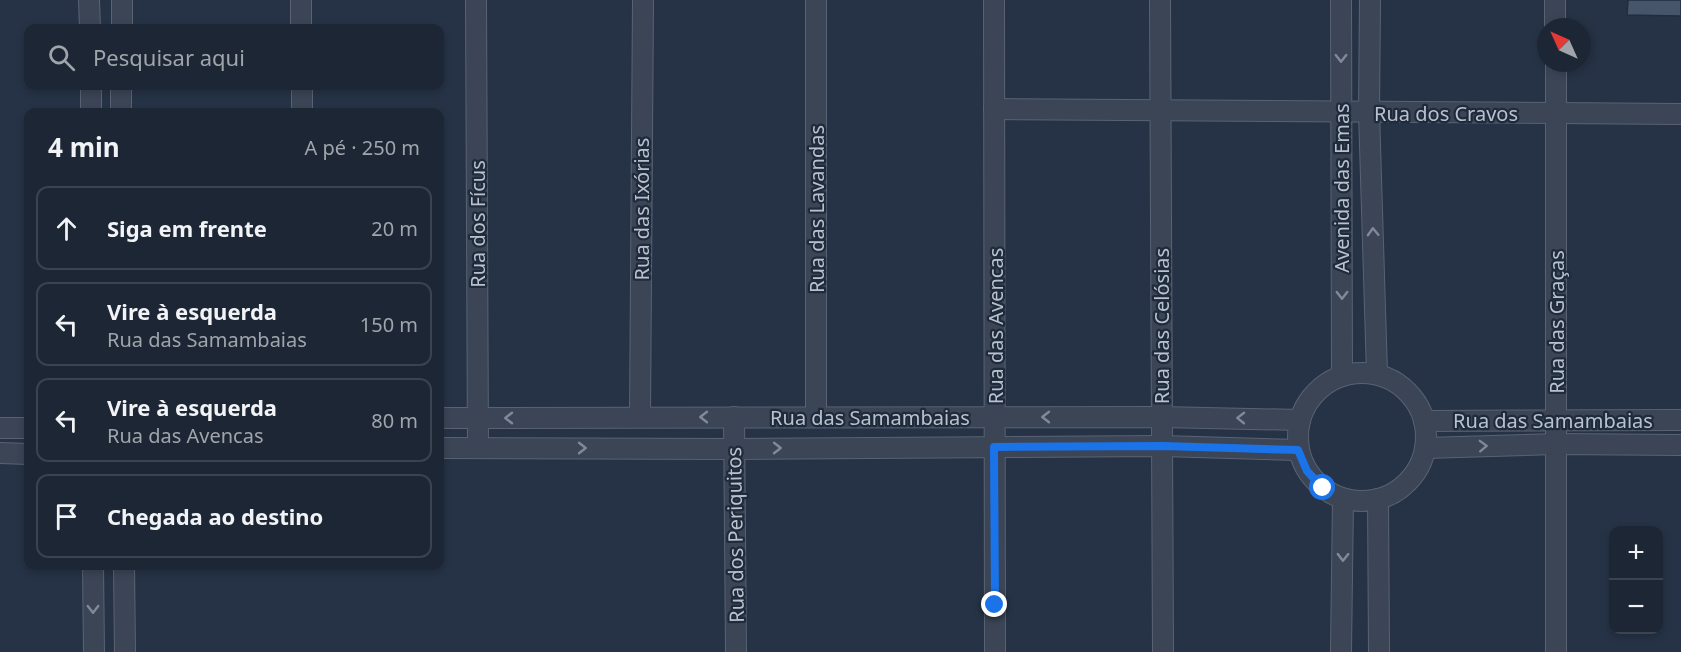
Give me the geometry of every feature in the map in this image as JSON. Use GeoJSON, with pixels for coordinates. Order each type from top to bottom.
{"type":"FeatureCollection","features":[{"type":"Feature","properties":{"kind":"street"},"geometry":{"type":"LineString","coordinates":[[89,0],[90,24]]}},
{"type":"Feature","properties":{"kind":"street"},"geometry":{"type":"LineString","coordinates":[[122,0],[122,24]]}},
{"type":"Feature","properties":{"kind":"street"},"geometry":{"type":"LineString","coordinates":[[301,0],[302,24]]}},
{"type":"Feature","properties":{"kind":"street","name":"Rua dos Fícus"},"geometry":{"type":"LineString","coordinates":[[476,0],[477,448]]}},
{"type":"Feature","properties":{"kind":"street","name":"Rua das Ixórias"},"geometry":{"type":"LineString","coordinates":[[640,417],[642,0]]}},
{"type":"Feature","properties":{"kind":"street","name":"Rua das Lavandas"},"geometry":{"type":"LineString","coordinates":[[816,0],[816,417]]}},
{"type":"Feature","properties":{"kind":"street","name":"Rua das Avencas"},"geometry":{"type":"LineString","coordinates":[[994,0],[996,652]]}},
{"type":"Feature","properties":{"kind":"street","name":"Rua das Celósias"},"geometry":{"type":"LineString","coordinates":[[1160,0],[1163,652]]}},
{"type":"Feature","properties":{"kind":"street","name":"Avenida das Emas"},"geometry":{"type":"LineString","coordinates":[[1341,0],[1342,376]]}},
{"type":"Feature","properties":{"kind":"street","name":"Avenida das Emas"},"geometry":{"type":"LineString","coordinates":[[1370,0],[1369,112],[1377,374]]}},
{"type":"Feature","properties":{"kind":"street"},"geometry":{"type":"LineString","coordinates":[[1555,0],[1555,18]]}},
{"type":"Feature","properties":{"kind":"street","name":"Rua das Graças"},"geometry":{"type":"LineString","coordinates":[[1556,72],[1556,652]]}},
{"type":"Feature","properties":{"kind":"street"},"geometry":{"type":"LineString","coordinates":[[91,90],[91,108]]}},
{"type":"Feature","properties":{"kind":"street"},"geometry":{"type":"LineString","coordinates":[[121,108],[122,90]]}},
{"type":"Feature","properties":{"kind":"street"},"geometry":{"type":"LineString","coordinates":[[302,90],[302,108]]}},
{"type":"Feature","properties":{"kind":"street","name":"Rua dos Cravos"},"geometry":{"type":"LineString","coordinates":[[994,109],[1681,114]]}},
{"type":"Feature","properties":{"kind":"street"},"geometry":{"type":"LineString","coordinates":[[1355,373],[1377,374],[1390,379],[1412,396],[1424,421],[1425,448],[1421,462],[1408,480],[1392,494],[1378,499],[1355,501],[1344,499],[1333,495],[1314,481],[1302,461],[1298,450],[1300,420],[1311,397],[1325,384],[1355,373]]}},
{"type":"Feature","properties":{"kind":"street","name":"Rua dos Periquitos"},"geometry":{"type":"LineString","coordinates":[[734,417],[736,652]]}},
{"type":"Feature","properties":{"kind":"street","name":"Rua das Samambaias"},"geometry":{"type":"LineString","coordinates":[[444,418],[1162,417],[1300,420]]}},
{"type":"Feature","properties":{"kind":"street","name":"Rua das Samambaias"},"geometry":{"type":"LineString","coordinates":[[1424,421],[1681,420]]}},
{"type":"Feature","properties":{"kind":"street"},"geometry":{"type":"LineString","coordinates":[[0,428],[24,428]]}},
{"type":"Feature","properties":{"kind":"street","name":"Rua das Samambaias"},"geometry":{"type":"LineString","coordinates":[[1425,448],[1555,444],[1681,445]]}},
{"type":"Feature","properties":{"kind":"street","name":"Rua das Samambaias"},"geometry":{"type":"LineString","coordinates":[[444,448],[1163,446],[1298,450]]}},
{"type":"Feature","properties":{"kind":"street"},"geometry":{"type":"LineString","coordinates":[[0,453],[24,454]]}},
{"type":"Feature","properties":{"kind":"street"},"geometry":{"type":"LineString","coordinates":[[1341,652],[1344,499]]}},
{"type":"Feature","properties":{"kind":"street"},"geometry":{"type":"LineString","coordinates":[[1378,499],[1379,652]]}},
{"type":"Feature","properties":{"kind":"street"},"geometry":{"type":"LineString","coordinates":[[93,570],[94,652]]}},
{"type":"Feature","properties":{"kind":"street"},"geometry":{"type":"LineString","coordinates":[[124,570],[125,652]]}},
{"type":"Feature","properties":{"kind":"building"},"geometry":{"type":"Polygon","coordinates":[[[1628,0],[1681,0],[1681,16],[1627,15],[1628,0]]]}},
{"type":"Feature","properties":{"kind":"route"},"geometry":{"type":"LineString","coordinates":[[995,605],[994,447],[1163,446],[1298,450],[1307,471],[1323,488]]}}]}
